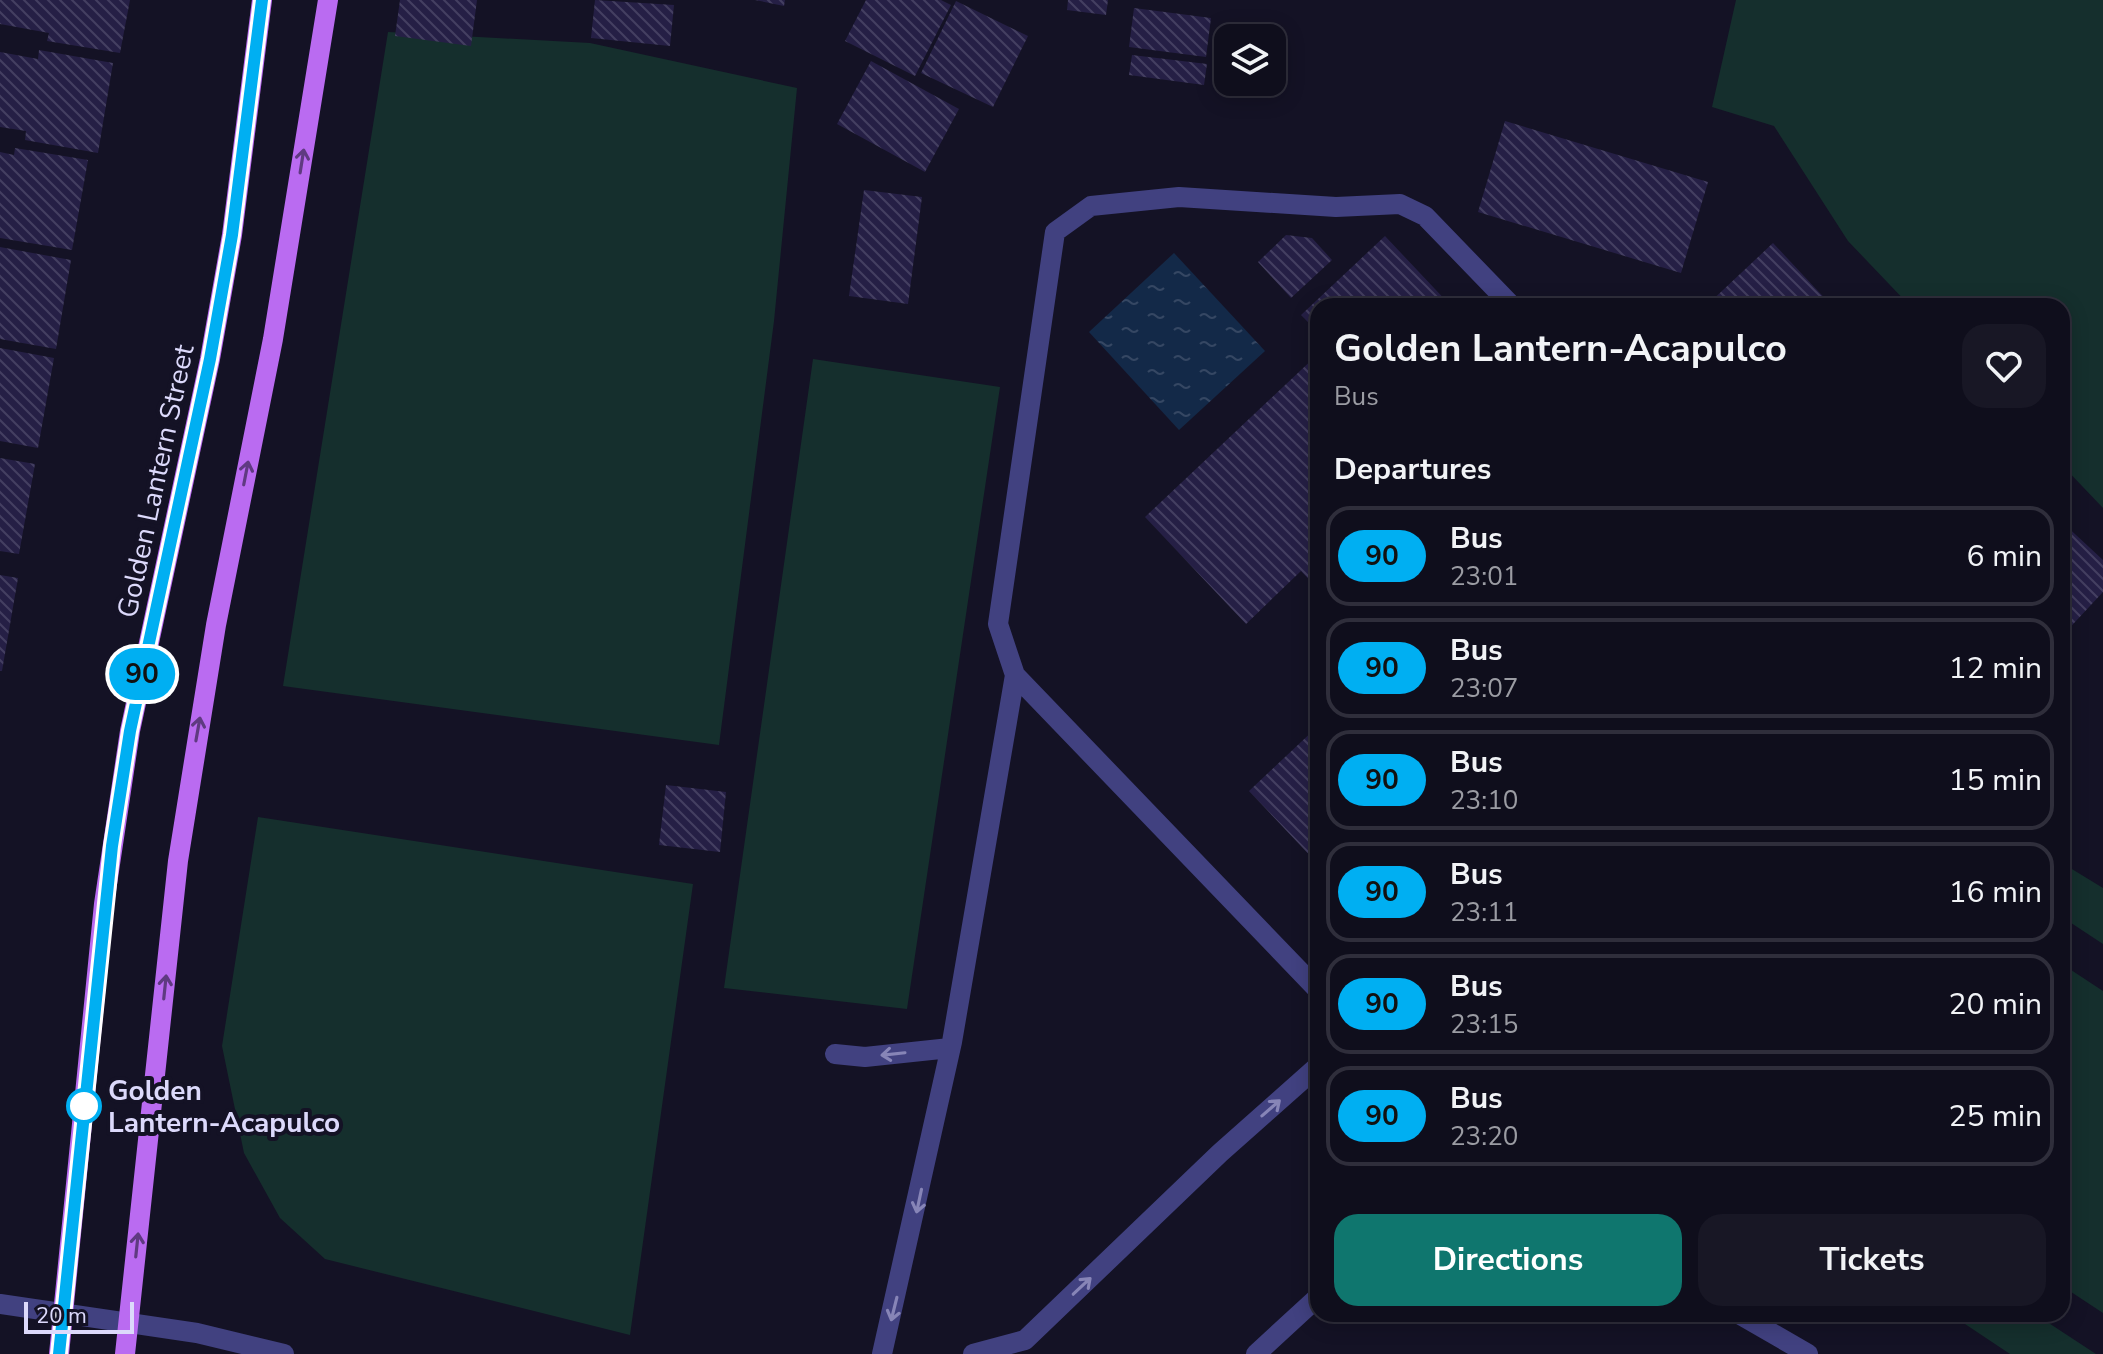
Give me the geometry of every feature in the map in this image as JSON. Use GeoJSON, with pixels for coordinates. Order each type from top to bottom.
{"type":"FeatureCollection","features":[{"type":"Feature","properties":{"kind":"main road","name":"Golden Lantern Street"},"geometry":{"type":"LineString","coordinates":[[59,1354],[104,904],[122,778],[210,359],[232,235],[262,0]]}},
{"type":"Feature","properties":{"kind":"main road"},"geometry":{"type":"LineString","coordinates":[[125,1354],[178,861],[193,762],[273,339],[328,0]]}},
{"type":"Feature","properties":{"kind":"street"},"geometry":{"type":"LineString","coordinates":[[1310,982],[1015,675],[998,624],[1055,232],[1091,206],[1179,197],[1336,207],[1400,204],[1425,216],[1504,298]]}},
{"type":"Feature","properties":{"kind":"street"},"geometry":{"type":"LineString","coordinates":[[882,1354],[950,1048],[1015,675]]}},
{"type":"Feature","properties":{"kind":"street"},"geometry":{"type":"LineString","coordinates":[[835,1054],[865,1057],[950,1048]]}},
{"type":"Feature","properties":{"kind":"street"},"geometry":{"type":"LineString","coordinates":[[973,1354],[1025,1340],[1220,1153],[1310,1073]]}},
{"type":"Feature","properties":{"kind":"street"},"geometry":{"type":"LineString","coordinates":[[0,1304],[197,1333],[284,1354]]}},
{"type":"Feature","properties":{"kind":"street"},"geometry":{"type":"LineString","coordinates":[[1256,1354],[1310,1304]]}},
{"type":"Feature","properties":{"kind":"street"},"geometry":{"type":"LineString","coordinates":[[1753,1322],[1808,1354]]}},
{"type":"Feature","properties":{"kind":"green space"},"geometry":{"type":"Polygon","coordinates":[[[1736,0],[2103,0],[2103,508],[2070,473],[2070,298],[1902,298],[1848,241],[1774,126],[1712,107],[1736,0]]]}},
{"type":"Feature","properties":{"kind":"green space"},"geometry":{"type":"Polygon","coordinates":[[[388,32],[590,43],[797,88],[774,321],[719,745],[283,686],[388,32]]]}},
{"type":"Feature","properties":{"kind":"green space"},"geometry":{"type":"Polygon","coordinates":[[[813,359],[1000,387],[907,1009],[724,988],[813,359]]]}},
{"type":"Feature","properties":{"kind":"green space"},"geometry":{"type":"Polygon","coordinates":[[[258,817],[693,884],[630,1335],[325,1259],[280,1218],[244,1153],[222,1046],[258,817]]]}},
{"type":"Feature","properties":{"kind":"green space"},"geometry":{"type":"Polygon","coordinates":[[[2070,868],[2103,888],[2103,944],[2070,922],[2070,868]]]}},
{"type":"Feature","properties":{"kind":"green space"},"geometry":{"type":"Polygon","coordinates":[[[2070,969],[2103,991],[2103,1313],[2070,1291],[2070,969]]]}},
{"type":"Feature","properties":{"kind":"green space"},"geometry":{"type":"Polygon","coordinates":[[[1962,1322],[2047,1322],[2096,1354],[2010,1354],[1962,1322]]]}},
{"type":"Feature","properties":{"kind":"water"},"geometry":{"type":"Polygon","coordinates":[[[1174,253],[1265,351],[1179,430],[1089,332],[1174,253]]]}},
{"type":"Feature","properties":{"kind":"building"},"geometry":{"type":"Polygon","coordinates":[[[0,0],[130,0],[120,53],[47,41],[49,33],[0,24],[0,0]]]}},
{"type":"Feature","properties":{"kind":"building"},"geometry":{"type":"Polygon","coordinates":[[[400,0],[477,0],[471,46],[395,36],[400,0]]]}},
{"type":"Feature","properties":{"kind":"building"},"geometry":{"type":"Polygon","coordinates":[[[595,0],[674,5],[670,46],[591,38],[595,0]]]}},
{"type":"Feature","properties":{"kind":"building"},"geometry":{"type":"Polygon","coordinates":[[[755,0],[785,0],[784,6],[755,0]]]}},
{"type":"Feature","properties":{"kind":"building"},"geometry":{"type":"Polygon","coordinates":[[[866,0],[941,0],[951,5],[915,76],[845,41],[866,0]]]}},
{"type":"Feature","properties":{"kind":"building"},"geometry":{"type":"Polygon","coordinates":[[[1068,0],[1108,0],[1106,15],[1067,10],[1068,0]]]}},
{"type":"Feature","properties":{"kind":"building"},"geometry":{"type":"Polygon","coordinates":[[[956,1],[1028,36],[993,107],[921,73],[956,1]]]}},
{"type":"Feature","properties":{"kind":"building"},"geometry":{"type":"Polygon","coordinates":[[[1134,8],[1211,18],[1206,57],[1129,47],[1134,8]]]}},
{"type":"Feature","properties":{"kind":"building"},"geometry":{"type":"Polygon","coordinates":[[[39,50],[113,63],[98,153],[25,140],[26,131],[0,127],[0,52],[38,59],[39,50]]]}},
{"type":"Feature","properties":{"kind":"building"},"geometry":{"type":"Polygon","coordinates":[[[1132,55],[1207,64],[1204,85],[1129,75],[1132,55]]]}},
{"type":"Feature","properties":{"kind":"building"},"geometry":{"type":"Polygon","coordinates":[[[871,61],[959,109],[925,172],[837,124],[871,61]]]}},
{"type":"Feature","properties":{"kind":"building"},"geometry":{"type":"Polygon","coordinates":[[[1505,121],[1708,182],[1681,273],[1478,212],[1505,121]]]}},
{"type":"Feature","properties":{"kind":"building"},"geometry":{"type":"Polygon","coordinates":[[[15,148],[88,160],[72,250],[0,238],[0,152],[14,155],[15,148]]]}},
{"type":"Feature","properties":{"kind":"building"},"geometry":{"type":"Polygon","coordinates":[[[864,190],[922,197],[908,304],[849,296],[864,190]]]}},
{"type":"Feature","properties":{"kind":"building"},"geometry":{"type":"Polygon","coordinates":[[[1286,235],[1312,238],[1332,260],[1291,298],[1258,262],[1286,235]]]}},
{"type":"Feature","properties":{"kind":"building"},"geometry":{"type":"Polygon","coordinates":[[[1385,236],[1443,298],[1319,298],[1385,236]]]}},
{"type":"Feature","properties":{"kind":"building"},"geometry":{"type":"Polygon","coordinates":[[[1773,243],[1825,298],[1715,298],[1773,243]]]}},
{"type":"Feature","properties":{"kind":"building"},"geometry":{"type":"Polygon","coordinates":[[[0,247],[71,260],[56,349],[0,339],[0,247]]]}},
{"type":"Feature","properties":{"kind":"building"},"geometry":{"type":"Polygon","coordinates":[[[1310,307],[1310,324],[1301,315],[1310,307]]]}},
{"type":"Feature","properties":{"kind":"building"},"geometry":{"type":"Polygon","coordinates":[[[0,348],[54,358],[38,448],[0,441],[0,348]]]}},
{"type":"Feature","properties":{"kind":"building"},"geometry":{"type":"Polygon","coordinates":[[[1310,362],[1310,581],[1301,571],[1246,624],[1145,517],[1310,362]]]}},
{"type":"Feature","properties":{"kind":"building"},"geometry":{"type":"Polygon","coordinates":[[[0,458],[35,464],[19,554],[0,551],[0,458]]]}},
{"type":"Feature","properties":{"kind":"building"},"geometry":{"type":"Polygon","coordinates":[[[2070,529],[2103,560],[2103,592],[2070,627],[2070,529]]]}},
{"type":"Feature","properties":{"kind":"building"},"geometry":{"type":"Polygon","coordinates":[[[0,575],[18,578],[2,671],[0,671],[0,575]]]}},
{"type":"Feature","properties":{"kind":"building"},"geometry":{"type":"Polygon","coordinates":[[[1310,734],[1310,856],[1249,791],[1310,734]]]}},
{"type":"Feature","properties":{"kind":"building"},"geometry":{"type":"Polygon","coordinates":[[[666,785],[726,792],[720,852],[659,845],[666,785]]]}},
{"type":"Feature","properties":{"kind":"bus line","name":"90"},"geometry":{"type":"LineString","coordinates":[[59,1354],[112,846],[130,731],[182,497],[232,235],[262,0]]}},
{"type":"Feature","properties":{"kind":"place","name":"Golden Lantern-Acapulco"},"geometry":{"type":"Point","coordinates":[84,1106]}}]}
